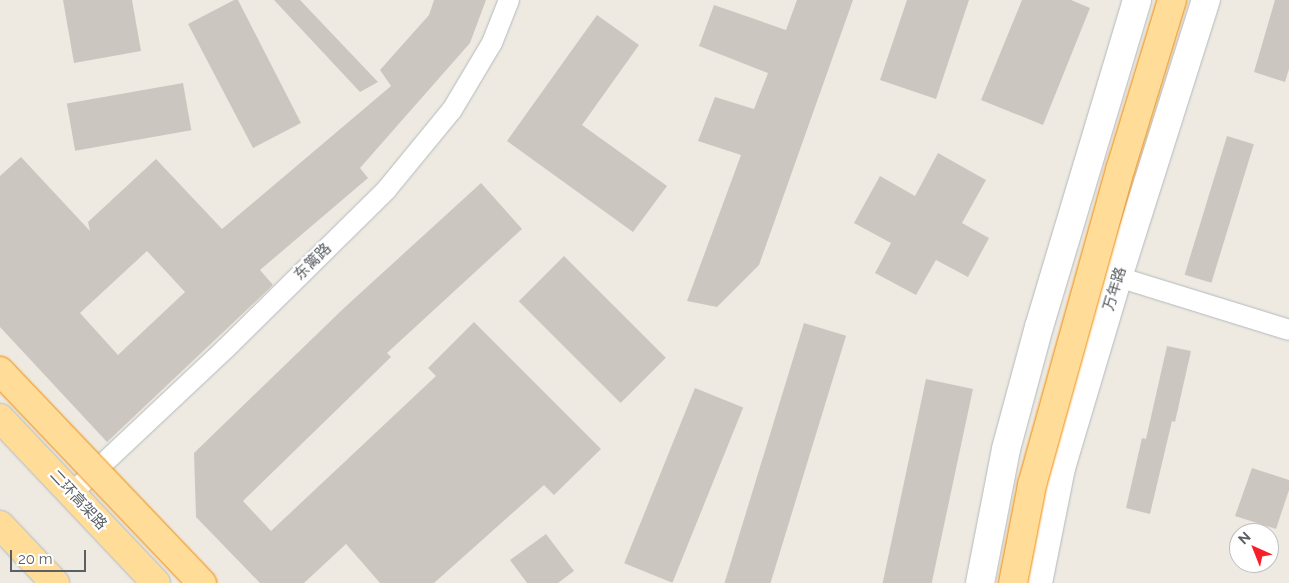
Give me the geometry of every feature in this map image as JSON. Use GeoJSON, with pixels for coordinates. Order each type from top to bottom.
{"type":"FeatureCollection","features":[{"type":"Feature","properties":{"kind":"highway"},"geometry":{"type":"LineString","coordinates":[[1013,583],[1032,485],[1121,167],[1172,0]]}},
{"type":"Feature","properties":{"kind":"highway"},"geometry":{"type":"LineString","coordinates":[[0,371],[202,583]]}},
{"type":"Feature","properties":{"kind":"highway","name":"二环高架路"},"geometry":{"type":"LineString","coordinates":[[0,418],[156,583]]}},
{"type":"Feature","properties":{"kind":"highway"},"geometry":{"type":"LineString","coordinates":[[0,524],[55,583]]}},
{"type":"Feature","properties":{"kind":"main road"},"geometry":{"type":"LineString","coordinates":[[980,583],[1006,448],[1106,100],[1137,0]]}},
{"type":"Feature","properties":{"kind":"main road","name":"万年路"},"geometry":{"type":"LineString","coordinates":[[1038,583],[1062,468],[1118,277],[1206,0]]}},
{"type":"Feature","properties":{"kind":"main road"},"geometry":{"type":"LineString","coordinates":[[1106,100],[1104,126],[1109,135],[1124,148],[1139,148],[1152,141],[1169,118]]}},
{"type":"Feature","properties":{"kind":"main road"},"geometry":{"type":"LineString","coordinates":[[0,407],[75,490],[164,583]]}},
{"type":"Feature","properties":{"kind":"main road"},"geometry":{"type":"LineString","coordinates":[[0,540],[40,583]]}},
{"type":"Feature","properties":{"kind":"street","name":"东篱路"},"geometry":{"type":"LineString","coordinates":[[75,490],[226,348],[387,189],[452,110],[492,44],[510,0]]}},
{"type":"Feature","properties":{"kind":"street"},"geometry":{"type":"LineString","coordinates":[[1118,277],[1289,330]]}},
{"type":"Feature","properties":{"kind":"building"},"geometry":{"type":"Polygon","coordinates":[[[63,0],[132,0],[141,51],[74,63],[63,0]]]}},
{"type":"Feature","properties":{"kind":"building"},"geometry":{"type":"Polygon","coordinates":[[[234,0],[238,0],[301,123],[253,148],[188,24],[234,0]]]}},
{"type":"Feature","properties":{"kind":"building"},"geometry":{"type":"Polygon","coordinates":[[[274,0],[300,0],[378,82],[360,92],[274,0]]]}},
{"type":"Feature","properties":{"kind":"building"},"geometry":{"type":"Polygon","coordinates":[[[434,0],[486,0],[470,43],[360,168],[368,178],[260,270],[273,285],[107,442],[0,327],[0,176],[21,157],[90,231],[88,222],[156,159],[222,229],[391,86],[380,70],[429,15],[434,0]],[[147,251],[80,313],[118,355],[185,292],[147,251]]]}},
{"type":"Feature","properties":{"kind":"building"},"geometry":{"type":"Polygon","coordinates":[[[797,0],[853,0],[759,265],[717,307],[687,301],[741,155],[698,141],[715,97],[754,109],[768,73],[699,46],[714,5],[786,30],[797,0]]]}},
{"type":"Feature","properties":{"kind":"building"},"geometry":{"type":"Polygon","coordinates":[[[907,0],[969,0],[936,99],[880,80],[907,0]]]}},
{"type":"Feature","properties":{"kind":"building"},"geometry":{"type":"Polygon","coordinates":[[[1022,0],[1071,0],[1090,8],[1043,125],[981,100],[1022,0]]]}},
{"type":"Feature","properties":{"kind":"building"},"geometry":{"type":"Polygon","coordinates":[[[1275,0],[1289,0],[1289,69],[1285,82],[1254,72],[1275,0]]]}},
{"type":"Feature","properties":{"kind":"building"},"geometry":{"type":"Polygon","coordinates":[[[597,15],[639,45],[582,125],[667,186],[633,232],[507,141],[597,15]]]}},
{"type":"Feature","properties":{"kind":"building"},"geometry":{"type":"Polygon","coordinates":[[[183,83],[191,130],[75,151],[67,103],[183,83]]]}},
{"type":"Feature","properties":{"kind":"building"},"geometry":{"type":"Polygon","coordinates":[[[1227,136],[1254,144],[1211,283],[1185,275],[1227,136]]]}},
{"type":"Feature","properties":{"kind":"building"},"geometry":{"type":"Polygon","coordinates":[[[938,153],[986,180],[962,223],[989,238],[968,277],[936,260],[916,295],[875,273],[891,243],[854,223],[880,176],[915,196],[938,153]]]}},
{"type":"Feature","properties":{"kind":"building"},"geometry":{"type":"Polygon","coordinates":[[[481,183],[522,229],[387,353],[391,357],[243,501],[271,531],[436,376],[428,368],[474,322],[601,449],[554,495],[544,485],[434,583],[380,583],[346,544],[304,583],[260,583],[196,517],[194,453],[344,308],[481,183]]]}},
{"type":"Feature","properties":{"kind":"building"},"geometry":{"type":"Polygon","coordinates":[[[564,256],[666,358],[621,403],[519,301],[564,256]]]}},
{"type":"Feature","properties":{"kind":"building"},"geometry":{"type":"Polygon","coordinates":[[[804,323],[846,336],[771,583],[725,583],[804,323]]]}},
{"type":"Feature","properties":{"kind":"building"},"geometry":{"type":"Polygon","coordinates":[[[1167,346],[1191,351],[1175,422],[1172,421],[1150,514],[1126,508],[1142,438],[1146,439],[1167,346]]]}},
{"type":"Feature","properties":{"kind":"building"},"geometry":{"type":"Polygon","coordinates":[[[926,379],[973,389],[932,583],[883,583],[926,379]]]}},
{"type":"Feature","properties":{"kind":"building"},"geometry":{"type":"Polygon","coordinates":[[[695,388],[743,407],[672,583],[624,563],[695,388]]]}},
{"type":"Feature","properties":{"kind":"building"},"geometry":{"type":"Polygon","coordinates":[[[1252,468],[1289,480],[1289,490],[1278,523],[1257,523],[1235,516],[1252,468]]]}},
{"type":"Feature","properties":{"kind":"building"},"geometry":{"type":"Polygon","coordinates":[[[546,534],[574,571],[558,583],[527,583],[510,560],[546,534]]]}}]}
